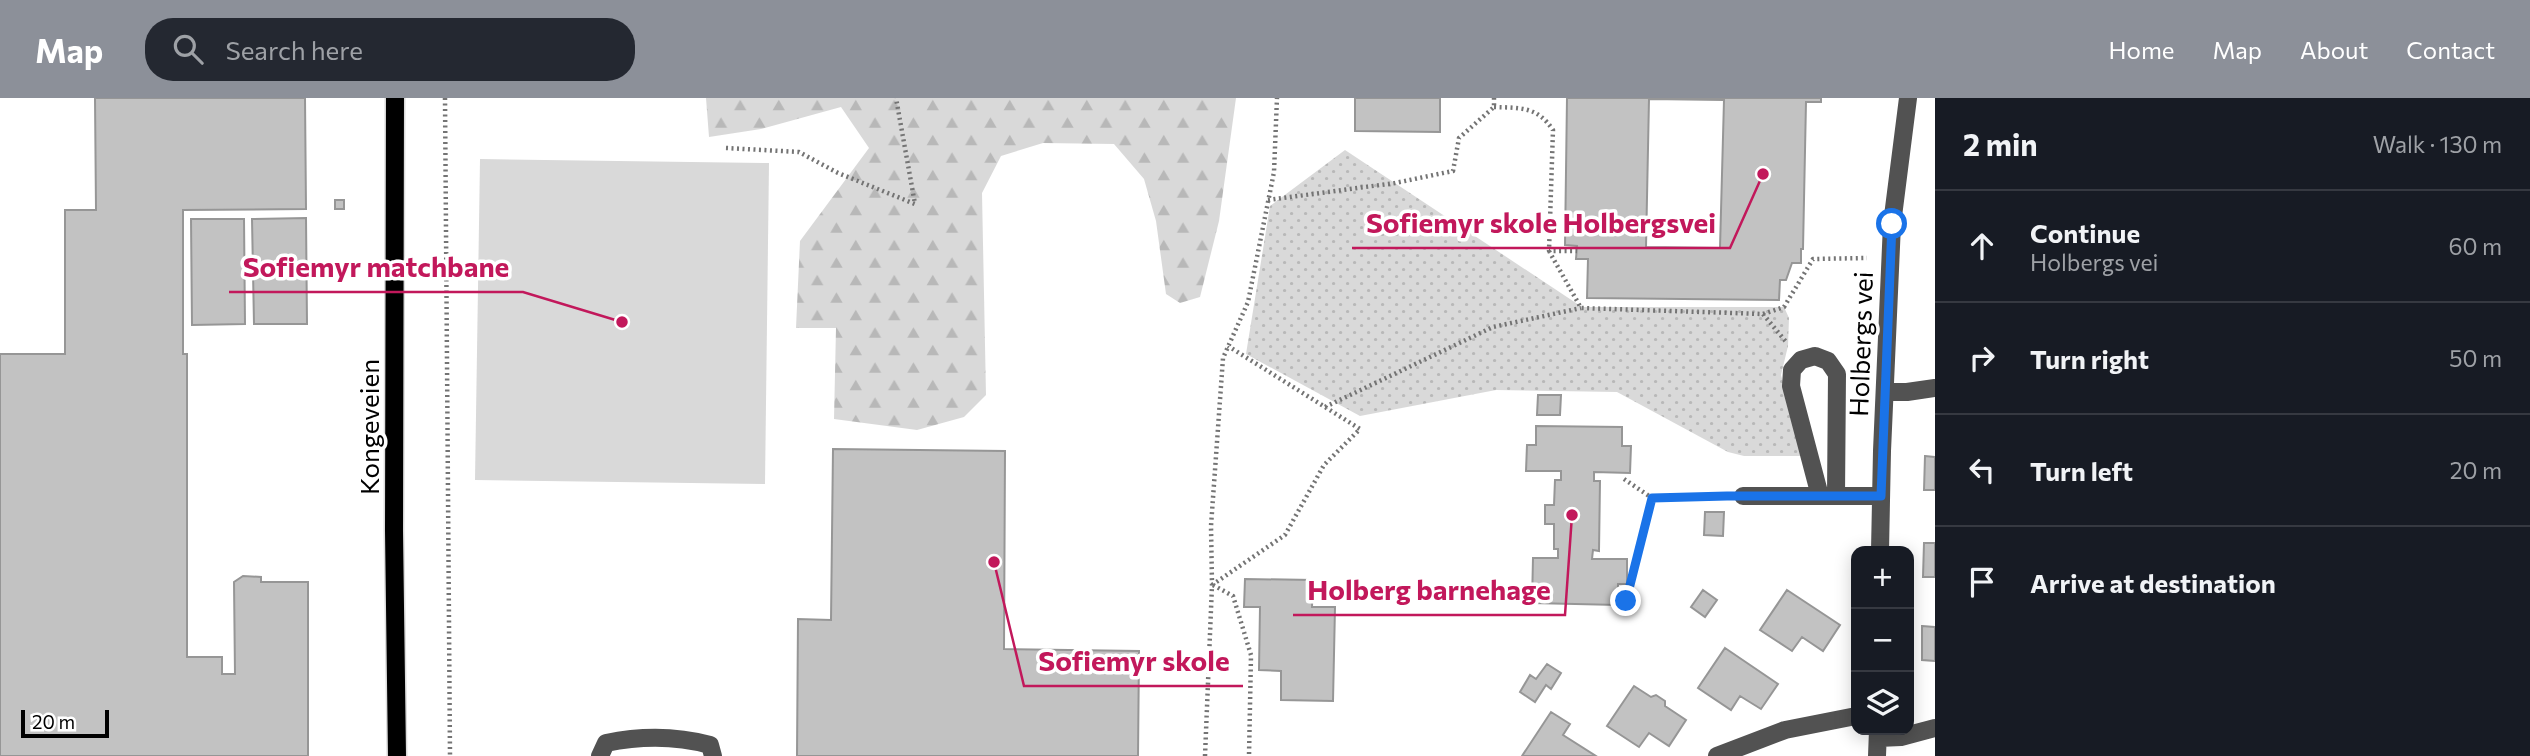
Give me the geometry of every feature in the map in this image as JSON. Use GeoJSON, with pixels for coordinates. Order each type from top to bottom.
{"type":"FeatureCollection","features":[{"type":"Feature","properties":{"kind":"main road","name":"Kongeveien"},"geometry":{"type":"LineString","coordinates":[[395,98],[394,531],[397,756]]}},
{"type":"Feature","properties":{"kind":"street","name":"Holbergs vei"},"geometry":{"type":"LineString","coordinates":[[1880,546],[1892,224],[1908,98]]}},
{"type":"Feature","properties":{"kind":"street"},"geometry":{"type":"LineString","coordinates":[[1815,356],[1828,360],[1837,374],[1828,496],[1791,386],[1792,370],[1801,360],[1815,356]]}},
{"type":"Feature","properties":{"kind":"street"},"geometry":{"type":"LineString","coordinates":[[1885,392],[1935,388]]}},
{"type":"Feature","properties":{"kind":"street"},"geometry":{"type":"LineString","coordinates":[[1743,496],[1881,496]]}},
{"type":"Feature","properties":{"kind":"street"},"geometry":{"type":"LineString","coordinates":[[1717,756],[1785,730],[1851,717]]}},
{"type":"Feature","properties":{"kind":"street"},"geometry":{"type":"LineString","coordinates":[[1878,741],[1935,729]]}},
{"type":"Feature","properties":{"kind":"street"},"geometry":{"type":"LineString","coordinates":[[600,756],[606,743],[629,738],[691,740],[710,745],[713,756]]}},
{"type":"Feature","properties":{"kind":"path"},"geometry":{"type":"LineString","coordinates":[[445,98],[450,756]]}},
{"type":"Feature","properties":{"kind":"path"},"geometry":{"type":"LineString","coordinates":[[726,148],[799,152],[838,173],[915,204],[896,98]]}},
{"type":"Feature","properties":{"kind":"path"},"geometry":{"type":"LineString","coordinates":[[1205,756],[1212,585],[1211,526],[1223,358],[1248,302],[1274,172],[1277,98]]}},
{"type":"Feature","properties":{"kind":"path"},"geometry":{"type":"LineString","coordinates":[[1494,98],[1494,107]]}},
{"type":"Feature","properties":{"kind":"path"},"geometry":{"type":"LineString","coordinates":[[1268,200],[1395,183],[1453,171],[1459,138],[1494,107],[1530,109],[1546,120],[1553,130],[1549,250],[1581,308]]}},
{"type":"Feature","properties":{"kind":"path"},"geometry":{"type":"LineString","coordinates":[[1549,250],[1577,251]]}},
{"type":"Feature","properties":{"kind":"path"},"geometry":{"type":"LineString","coordinates":[[1325,407],[1493,327],[1581,308],[1763,314],[1784,307],[1813,260],[1890,258]]}},
{"type":"Feature","properties":{"kind":"path"},"geometry":{"type":"LineString","coordinates":[[1763,314],[1801,360]]}},
{"type":"Feature","properties":{"kind":"path"},"geometry":{"type":"LineString","coordinates":[[1212,585],[1285,535],[1324,465],[1360,429],[1228,346]]}},
{"type":"Feature","properties":{"kind":"path"},"geometry":{"type":"LineString","coordinates":[[1624,479],[1652,498],[1743,496]]}},
{"type":"Feature","properties":{"kind":"path"},"geometry":{"type":"LineString","coordinates":[[1626,601],[1652,498]]}},
{"type":"Feature","properties":{"kind":"path"},"geometry":{"type":"LineString","coordinates":[[1212,585],[1233,596],[1249,642],[1252,668],[1249,756]]}},
{"type":"Feature","properties":{"kind":"green space"},"geometry":{"type":"Polygon","coordinates":[[[706,98],[1236,98],[1219,221],[1200,297],[1180,303],[1166,294],[1156,221],[1144,179],[1114,144],[1043,143],[1001,156],[982,193],[986,395],[964,417],[917,430],[834,419],[836,328],[796,328],[800,241],[869,148],[841,107],[761,129],[709,137],[706,98]]]}},
{"type":"Feature","properties":{"kind":"green space"},"geometry":{"type":"Polygon","coordinates":[[[1345,150],[1582,307],[1784,307],[1789,318],[1788,346],[1781,375],[1803,456],[1744,456],[1728,452],[1617,392],[1496,390],[1360,416],[1246,354],[1270,206],[1345,150]]]}},
{"type":"Feature","properties":{"kind":"green space"},"geometry":{"type":"Polygon","coordinates":[[[480,159],[769,163],[765,484],[475,480],[480,159]]]}},
{"type":"Feature","properties":{"kind":"building"},"geometry":{"type":"Polygon","coordinates":[[[95,98],[305,98],[306,209],[183,210],[183,354],[187,354],[187,657],[222,657],[222,674],[235,674],[234,582],[243,576],[261,577],[261,582],[308,582],[308,756],[0,756],[0,354],[65,354],[65,210],[96,210],[95,98]]]}},
{"type":"Feature","properties":{"kind":"building"},"geometry":{"type":"Polygon","coordinates":[[[1355,98],[1440,98],[1440,132],[1355,131],[1355,98]]]}},
{"type":"Feature","properties":{"kind":"building"},"geometry":{"type":"Polygon","coordinates":[[[1567,98],[1821,98],[1821,102],[1806,102],[1801,263],[1792,263],[1786,280],[1780,280],[1779,300],[1587,298],[1588,259],[1576,259],[1577,246],[1565,245],[1567,98]],[[1649,99],[1646,247],[1720,248],[1724,100],[1649,99]]]}},
{"type":"Feature","properties":{"kind":"building"},"geometry":{"type":"Polygon","coordinates":[[[335,200],[344,200],[344,209],[335,209],[335,200]]]}},
{"type":"Feature","properties":{"kind":"building"},"geometry":{"type":"Polygon","coordinates":[[[306,218],[307,324],[254,324],[252,219],[306,218]]]}},
{"type":"Feature","properties":{"kind":"building"},"geometry":{"type":"Polygon","coordinates":[[[191,219],[244,219],[245,324],[192,325],[191,219]]]}},
{"type":"Feature","properties":{"kind":"building"},"geometry":{"type":"Polygon","coordinates":[[[1538,395],[1561,395],[1560,415],[1537,415],[1538,395]]]}},
{"type":"Feature","properties":{"kind":"building"},"geometry":{"type":"Polygon","coordinates":[[[1536,426],[1622,427],[1622,446],[1631,446],[1630,473],[1594,472],[1594,481],[1600,481],[1599,551],[1593,550],[1592,559],[1627,559],[1627,584],[1618,584],[1618,605],[1532,603],[1533,558],[1558,558],[1558,549],[1554,549],[1554,524],[1545,524],[1545,505],[1554,505],[1555,480],[1561,480],[1561,471],[1526,471],[1527,445],[1536,445],[1536,426]]]}},
{"type":"Feature","properties":{"kind":"building"},"geometry":{"type":"Polygon","coordinates":[[[833,449],[1005,451],[1004,649],[1139,651],[1138,756],[797,756],[798,619],[831,620],[833,449]]]}},
{"type":"Feature","properties":{"kind":"building"},"geometry":{"type":"Polygon","coordinates":[[[1925,456],[1935,457],[1935,490],[1924,490],[1925,456]]]}},
{"type":"Feature","properties":{"kind":"building"},"geometry":{"type":"Polygon","coordinates":[[[1705,512],[1724,512],[1723,536],[1704,535],[1705,512]]]}},
{"type":"Feature","properties":{"kind":"building"},"geometry":{"type":"Polygon","coordinates":[[[1924,543],[1935,543],[1935,577],[1923,577],[1924,543]]]}},
{"type":"Feature","properties":{"kind":"building"},"geometry":{"type":"Polygon","coordinates":[[[1245,579],[1313,580],[1312,607],[1335,607],[1333,701],[1281,700],[1281,671],[1259,670],[1260,607],[1244,607],[1245,579]]]}},
{"type":"Feature","properties":{"kind":"building"},"geometry":{"type":"Polygon","coordinates":[[[1703,590],[1717,600],[1705,617],[1691,607],[1703,590]]]}},
{"type":"Feature","properties":{"kind":"building"},"geometry":{"type":"Polygon","coordinates":[[[1787,590],[1840,625],[1823,651],[1802,637],[1792,651],[1760,630],[1787,590]]]}},
{"type":"Feature","properties":{"kind":"building"},"geometry":{"type":"Polygon","coordinates":[[[1922,626],[1935,627],[1935,661],[1922,660],[1922,626]]]}},
{"type":"Feature","properties":{"kind":"building"},"geometry":{"type":"Polygon","coordinates":[[[1725,648],[1778,684],[1761,709],[1740,696],[1731,710],[1698,688],[1725,648]]]}},
{"type":"Feature","properties":{"kind":"building"},"geometry":{"type":"Polygon","coordinates":[[[1547,664],[1561,673],[1551,689],[1546,685],[1535,702],[1520,692],[1530,675],[1536,679],[1547,664]]]}},
{"type":"Feature","properties":{"kind":"building"},"geometry":{"type":"Polygon","coordinates":[[[1634,686],[1651,697],[1656,695],[1665,701],[1665,706],[1686,720],[1669,746],[1649,733],[1639,747],[1607,726],[1634,686]]]}},
{"type":"Feature","properties":{"kind":"building"},"geometry":{"type":"Polygon","coordinates":[[[1551,712],[1570,724],[1563,735],[1596,756],[1522,756],[1551,712]]]}},
{"type":"Feature","properties":{"kind":"place","name":"Sofiemyr skole Holbergsvei"},"geometry":{"type":"Point","coordinates":[1763,174]}},
{"type":"Feature","properties":{"kind":"place","name":"Sofiemyr matchbane"},"geometry":{"type":"Point","coordinates":[622,322]}},
{"type":"Feature","properties":{"kind":"place","name":"Holberg barnehage"},"geometry":{"type":"Point","coordinates":[1572,515]}},
{"type":"Feature","properties":{"kind":"place","name":"Sofiemyr skole"},"geometry":{"type":"Point","coordinates":[994,562]}},
{"type":"Feature","properties":{"kind":"route"},"geometry":{"type":"LineString","coordinates":[[1626,601],[1652,498],[1881,496],[1892,224]]}}]}
